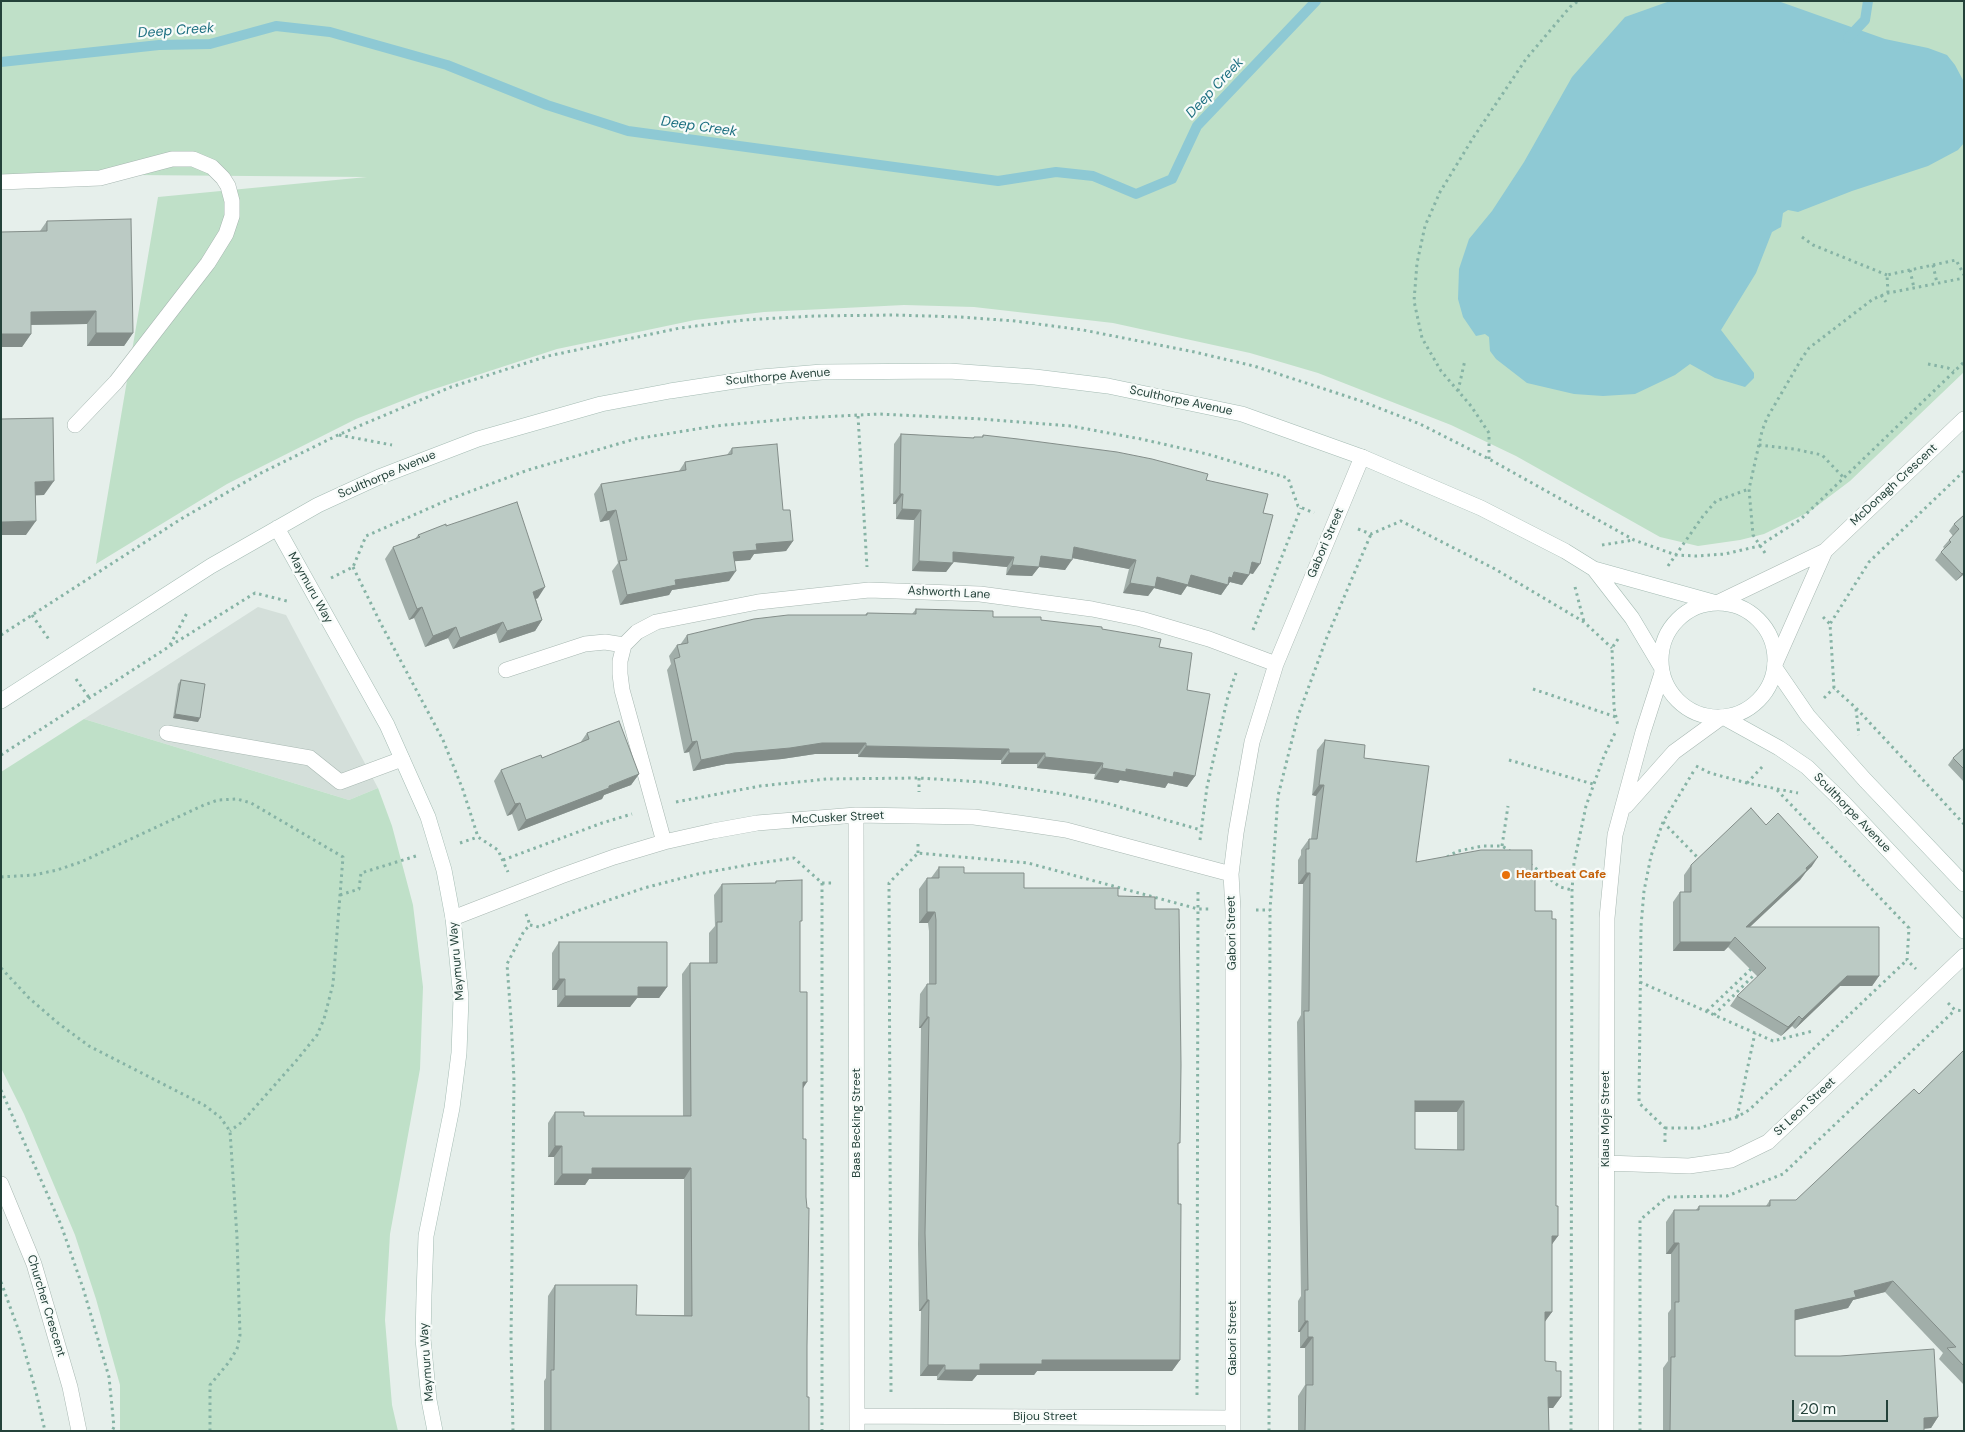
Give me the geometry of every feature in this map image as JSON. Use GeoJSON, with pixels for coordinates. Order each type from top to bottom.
{"type":"FeatureCollection","features":[{"type":"Feature","properties":{"kind":"street"},"geometry":{"type":"LineString","coordinates":[[1,182],[100,178],[172,159],[193,159],[212,167],[228,186],[232,201],[232,216],[226,234],[208,263],[116,382],[75,425]]}},
{"type":"Feature","properties":{"kind":"street","name":"Sculthorpe Avenue"},"geometry":{"type":"LineString","coordinates":[[1,701],[212,566],[318,505],[379,477],[478,439],[601,404],[670,390],[761,377],[822,372],[949,371],[1035,377],[1108,386],[1242,414],[1362,457],[1481,508],[1565,551],[1594,569],[1716,602]]}},
{"type":"Feature","properties":{"kind":"street","name":"McDonagh Crescent"},"geometry":{"type":"LineString","coordinates":[[1716,602],[1825,551],[1964,419]]}},
{"type":"Feature","properties":{"kind":"street","name":"Gabori Street"},"geometry":{"type":"LineString","coordinates":[[1233,1424],[1233,910],[1231,874],[1252,742],[1276,664],[1362,457]]}},
{"type":"Feature","properties":{"kind":"street","name":"Maymuru Way"},"geometry":{"type":"LineString","coordinates":[[277,528],[387,725],[428,818],[439,849],[453,918],[461,998],[459,1053],[452,1108],[426,1236],[423,1339],[435,1431]]}},
{"type":"Feature","properties":{"kind":"street","name":"McDonagh Crescent"},"geometry":{"type":"LineString","coordinates":[[1775,666],[1825,551]]}},
{"type":"Feature","properties":{"kind":"street","name":"Sculthorpe Avenue"},"geometry":{"type":"LineString","coordinates":[[1594,569],[1632,618],[1661,669]]}},
{"type":"Feature","properties":{"kind":"street","name":"Ashworth Lane"},"geometry":{"type":"LineString","coordinates":[[624,645],[636,632],[656,622],[689,614],[758,602],[868,590],[980,594],[1092,608],[1142,619],[1209,639],[1276,664]]}},
{"type":"Feature","properties":{"kind":"street"},"geometry":{"type":"LineString","coordinates":[[1716,602],[1738,605],[1754,614],[1767,628],[1774,645],[1775,666],[1771,683],[1763,696],[1752,706],[1738,713],[1723,717],[1706,716],[1690,710],[1668,688],[1661,669],[1661,650],[1666,635],[1674,623],[1698,605],[1716,602]]}},
{"type":"Feature","properties":{"kind":"street"},"geometry":{"type":"LineString","coordinates":[[506,670],[585,644],[605,642],[624,645],[620,661],[622,690],[664,842]]}},
{"type":"Feature","properties":{"kind":"street"},"geometry":{"type":"LineString","coordinates":[[1775,666],[1808,716],[1865,780],[1964,884]]}},
{"type":"Feature","properties":{"kind":"street","name":"Klaus Moje Street"},"geometry":{"type":"LineString","coordinates":[[1606,1431],[1607,918],[1615,835],[1661,669]]}},
{"type":"Feature","properties":{"kind":"street","name":"Sculthorpe Avenue"},"geometry":{"type":"LineString","coordinates":[[1723,717],[1779,748],[1807,768],[1843,802],[1964,931]]}},
{"type":"Feature","properties":{"kind":"street","name":"Klaus Moje Street"},"geometry":{"type":"LineString","coordinates":[[1623,809],[1674,752],[1723,717]]}},
{"type":"Feature","properties":{"kind":"street"},"geometry":{"type":"LineString","coordinates":[[167,734],[310,758],[340,782],[402,759]]}},
{"type":"Feature","properties":{"kind":"street","name":"McCusker Street"},"geometry":{"type":"LineString","coordinates":[[453,918],[570,873],[664,842],[757,823],[856,815],[974,818],[1066,830],[1231,874]]}},
{"type":"Feature","properties":{"kind":"street","name":"Baas Becking Street"},"geometry":{"type":"LineString","coordinates":[[856,815],[857,1423]]}},
{"type":"Feature","properties":{"kind":"street","name":"St Leon Street"},"geometry":{"type":"LineString","coordinates":[[1606,1163],[1689,1166],[1731,1160],[1768,1142],[1964,956]]}},
{"type":"Feature","properties":{"kind":"street","name":"Churcher Crescent"},"geometry":{"type":"LineString","coordinates":[[1,1184],[34,1264],[70,1387],[79,1431]]}},
{"type":"Feature","properties":{"kind":"street","name":"Bijou Street"},"geometry":{"type":"LineString","coordinates":[[857,1423],[891,1416],[1197,1418],[1233,1424]]}},
{"type":"Feature","properties":{"kind":"path"},"geometry":{"type":"LineString","coordinates":[[1489,459],[1489,433],[1471,406],[1440,371],[1422,338],[1414,301],[1417,263],[1425,226],[1440,192],[1454,169],[1526,59],[1570,7],[1578,1]]}},
{"type":"Feature","properties":{"kind":"path"},"geometry":{"type":"LineString","coordinates":[[1759,546],[1753,535],[1749,489],[1759,445],[1767,418],[1808,348],[1844,320],[1881,295],[1964,277],[1956,260],[1887,275],[1813,245],[1802,237]]}},
{"type":"Feature","properties":{"kind":"path"},"geometry":{"type":"LineString","coordinates":[[1933,265],[1937,283]]}},
{"type":"Feature","properties":{"kind":"path"},"geometry":{"type":"LineString","coordinates":[[1910,270],[1914,288]]}},
{"type":"Feature","properties":{"kind":"path"},"geometry":{"type":"LineString","coordinates":[[1887,275],[1888,293]]}},
{"type":"Feature","properties":{"kind":"path"},"geometry":{"type":"LineString","coordinates":[[1881,295],[1886,302]]}},
{"type":"Feature","properties":{"kind":"path"},"geometry":{"type":"LineString","coordinates":[[1,635],[180,519],[259,474],[338,435],[451,387],[548,356],[680,328],[744,320],[814,316],[894,315],[1014,321],[1126,337],[1190,351],[1254,366],[1361,401],[1420,424],[1489,459],[1634,540],[1676,555],[1725,554],[1759,546],[1801,519],[1964,362]]}},
{"type":"Feature","properties":{"kind":"path"},"geometry":{"type":"LineString","coordinates":[[1458,392],[1465,360]]}},
{"type":"Feature","properties":{"kind":"path"},"geometry":{"type":"LineString","coordinates":[[1928,364],[1954,371]]}},
{"type":"Feature","properties":{"kind":"path"},"geometry":{"type":"LineString","coordinates":[[1,756],[255,593],[287,601],[353,567],[366,536],[450,499],[528,470],[635,440],[716,426],[800,418],[878,414],[1071,426],[1207,454],[1288,478],[1298,506],[1371,534]]}},
{"type":"Feature","properties":{"kind":"path"},"geometry":{"type":"LineString","coordinates":[[858,416],[868,590]]}},
{"type":"Feature","properties":{"kind":"path"},"geometry":{"type":"LineString","coordinates":[[338,435],[393,445]]}},
{"type":"Feature","properties":{"kind":"path"},"geometry":{"type":"LineString","coordinates":[[1759,445],[1794,449],[1822,455],[1844,478]]}},
{"type":"Feature","properties":{"kind":"path"},"geometry":{"type":"LineString","coordinates":[[1964,472],[1869,562],[1830,624],[1834,688],[1856,708],[1964,824]]}},
{"type":"Feature","properties":{"kind":"path"},"geometry":{"type":"LineString","coordinates":[[1676,555],[1703,516],[1716,501],[1749,489]]}},
{"type":"Feature","properties":{"kind":"path"},"geometry":{"type":"LineString","coordinates":[[1201,830],[1207,787],[1228,696],[1301,508]]}},
{"type":"Feature","properties":{"kind":"path"},"geometry":{"type":"LineString","coordinates":[[1269,1431],[1270,910],[1278,796],[1298,716],[1327,637],[1371,534],[1401,521],[1496,569],[1584,622],[1612,648],[1614,708],[1618,726],[1593,784],[1580,825],[1572,890],[1571,1431]]}},
{"type":"Feature","properties":{"kind":"path"},"geometry":{"type":"LineString","coordinates":[[353,567],[443,740],[463,790],[478,837],[498,850],[503,860]]}},
{"type":"Feature","properties":{"kind":"path"},"geometry":{"type":"LineString","coordinates":[[1532,689],[1617,717]]}},
{"type":"Feature","properties":{"kind":"path"},"geometry":{"type":"LineString","coordinates":[[1509,760],[1593,784]]}},
{"type":"Feature","properties":{"kind":"path"},"geometry":{"type":"LineString","coordinates":[[1697,766],[1710,773],[1777,789],[1909,928],[1907,960],[1749,1110],[1737,1117],[1699,1128],[1665,1128],[1639,1103],[1641,926],[1644,891],[1651,856],[1663,822],[1697,766]]}},
{"type":"Feature","properties":{"kind":"path"},"geometry":{"type":"LineString","coordinates":[[1,877],[34,875],[81,862],[218,800],[237,799],[251,803],[343,857],[333,984],[324,1019],[316,1035],[296,1061],[242,1122],[230,1131]]}},
{"type":"Feature","properties":{"kind":"path"},"geometry":{"type":"LineString","coordinates":[[1502,846],[1508,806]]}},
{"type":"Feature","properties":{"kind":"path"},"geometry":{"type":"LineString","coordinates":[[1663,822],[1704,865]]}},
{"type":"Feature","properties":{"kind":"path"},"geometry":{"type":"LineString","coordinates":[[340,894],[359,889],[361,873],[478,837]]}},
{"type":"Feature","properties":{"kind":"path"},"geometry":{"type":"LineString","coordinates":[[1445,859],[1458,852],[1483,846],[1502,846],[1515,854]]}},
{"type":"Feature","properties":{"kind":"path"},"geometry":{"type":"LineString","coordinates":[[891,1416],[889,883],[918,853],[1028,863],[1198,909],[1197,1418]]}},
{"type":"Feature","properties":{"kind":"path"},"geometry":{"type":"LineString","coordinates":[[513,1431],[511,1323],[514,1080],[507,964],[524,931],[530,925],[539,927],[577,911],[644,888],[698,874],[794,858],[822,883],[822,1431]]}},
{"type":"Feature","properties":{"kind":"path"},"geometry":{"type":"LineString","coordinates":[[1529,864],[1560,887],[1572,890]]}},
{"type":"Feature","properties":{"kind":"path"},"geometry":{"type":"LineString","coordinates":[[1907,960],[1955,1010],[1964,1011]]}},
{"type":"Feature","properties":{"kind":"path"},"geometry":{"type":"LineString","coordinates":[[1706,1012],[1756,963]]}},
{"type":"Feature","properties":{"kind":"path"},"geometry":{"type":"LineString","coordinates":[[1,968],[29,998],[81,1040],[114,1060],[204,1105],[220,1117],[230,1131],[238,1246],[240,1335],[237,1349],[210,1385],[210,1431]]}},
{"type":"Feature","properties":{"kind":"path"},"geometry":{"type":"LineString","coordinates":[[1714,1015],[1762,968]]}},
{"type":"Feature","properties":{"kind":"path"},"geometry":{"type":"LineString","coordinates":[[1640,982],[1773,1041],[1813,1031]]}},
{"type":"Feature","properties":{"kind":"path"},"geometry":{"type":"LineString","coordinates":[[1737,1117],[1755,1033]]}},
{"type":"Feature","properties":{"kind":"path"},"geometry":{"type":"LineString","coordinates":[[1,1090],[61,1225],[83,1288],[108,1377],[114,1427],[112,1431]]}},
{"type":"Feature","properties":{"kind":"path"},"geometry":{"type":"LineString","coordinates":[[1640,1431],[1640,1220],[1667,1196]]}},
{"type":"Feature","properties":{"kind":"path"},"geometry":{"type":"LineString","coordinates":[[1,1282],[20,1334],[45,1431]]}},
{"type":"Feature","properties":{"kind":"shaded area"},"geometry":{"type":"Polygon","coordinates":[[[258,607],[286,615],[378,788],[349,800],[84,719],[258,607]]]}},
{"type":"Feature","properties":{"kind":"green space"},"geometry":{"type":"Polygon","coordinates":[[[1,1],[1964,1],[1964,372],[1850,481],[1809,512],[1764,534],[1740,540],[1698,546],[1660,537],[1516,456],[1451,425],[1318,373],[1250,353],[1113,323],[974,307],[904,305],[764,312],[695,320],[557,349],[422,393],[356,419],[227,484],[96,564],[158,197],[367,177],[133,175],[1,177],[1,1]]]}},
{"type":"Feature","properties":{"kind":"green space"},"geometry":{"type":"Polygon","coordinates":[[[84,719],[349,800],[378,788],[392,826],[413,905],[423,987],[420,1069],[390,1234],[385,1320],[392,1405],[398,1431],[120,1431],[120,1385],[96,1299],[75,1235],[24,1114],[1,1068],[1,772],[84,719]]]}},
{"type":"Feature","properties":{"kind":"water"},"geometry":{"type":"Polygon","coordinates":[[[1670,1],[1778,1],[1885,39],[1928,48],[1947,55],[1964,82],[1964,143],[1958,150],[1928,166],[1852,191],[1798,212],[1788,210],[1783,213],[1781,227],[1772,232],[1756,273],[1721,330],[1754,373],[1754,378],[1745,387],[1715,378],[1690,364],[1675,375],[1635,394],[1603,396],[1574,394],[1527,383],[1496,359],[1490,351],[1489,337],[1485,334],[1476,336],[1463,317],[1458,299],[1459,269],[1469,239],[1492,211],[1524,162],[1572,77],[1625,17],[1670,1]]]}},
{"type":"Feature","properties":{"kind":"building"},"geometry":{"type":"Polygon","coordinates":[[[131,219],[133,333],[96,333],[96,311],[31,312],[31,334],[1,334],[1,232],[47,231],[47,221],[131,219]]]}},
{"type":"Feature","properties":{"kind":"building"},"geometry":{"type":"Polygon","coordinates":[[[53,418],[54,481],[35,482],[36,521],[1,522],[1,419],[53,418]]]}},
{"type":"Feature","properties":{"kind":"building"},"geometry":{"type":"Polygon","coordinates":[[[901,434],[974,438],[983,437],[983,435],[1117,452],[1208,474],[1206,480],[1268,494],[1263,513],[1273,515],[1260,564],[1252,562],[1249,575],[1234,572],[1232,578],[1229,577],[1228,585],[1191,575],[1188,585],[1157,577],[1155,587],[1130,583],[1136,560],[1074,547],[1072,560],[1041,556],[1039,567],[1012,565],[1014,557],[953,552],[953,563],[919,561],[921,510],[902,509],[903,494],[900,494],[901,434]]]}},
{"type":"Feature","properties":{"kind":"building"},"geometry":{"type":"Polygon","coordinates":[[[777,444],[783,510],[790,510],[793,541],[756,544],[757,550],[733,552],[736,571],[675,580],[676,585],[627,595],[619,561],[627,560],[616,510],[607,512],[601,484],[686,470],[685,462],[732,454],[732,448],[777,444]]]}},
{"type":"Feature","properties":{"kind":"building"},"geometry":{"type":"Polygon","coordinates":[[[517,502],[545,587],[533,592],[542,620],[507,631],[503,622],[460,638],[456,627],[433,636],[422,607],[417,609],[393,547],[420,537],[418,535],[446,524],[446,526],[517,502]]]}},
{"type":"Feature","properties":{"kind":"building"},"geometry":{"type":"Polygon","coordinates":[[[1964,515],[1964,572],[1962,574],[1941,552],[1951,542],[1949,540],[1959,529],[1954,524],[1964,515]]]}},
{"type":"Feature","properties":{"kind":"building"},"geometry":{"type":"Polygon","coordinates":[[[916,609],[993,611],[993,617],[1041,617],[1041,620],[1102,627],[1102,629],[1161,639],[1159,647],[1192,653],[1187,690],[1210,694],[1195,776],[1174,772],[1173,777],[1126,769],[1126,772],[1102,768],[1103,763],[1045,757],[1045,753],[1009,753],[1009,749],[866,746],[866,743],[822,743],[734,753],[701,760],[697,741],[692,742],[674,659],[680,657],[677,645],[688,643],[687,635],[754,619],[788,615],[916,614],[916,609]]]}},
{"type":"Feature","properties":{"kind":"building"},"geometry":{"type":"Polygon","coordinates":[[[181,680],[205,684],[200,718],[175,714],[181,680]]]}},
{"type":"Feature","properties":{"kind":"building"},"geometry":{"type":"Polygon","coordinates":[[[619,721],[639,774],[609,786],[609,788],[526,820],[520,803],[515,804],[501,770],[541,755],[542,758],[589,739],[587,733],[619,721]]]}},
{"type":"Feature","properties":{"kind":"building"},"geometry":{"type":"Polygon","coordinates":[[[1325,740],[1365,745],[1364,758],[1429,766],[1416,862],[1481,850],[1532,850],[1532,875],[1535,875],[1535,911],[1552,911],[1552,919],[1556,919],[1556,1206],[1558,1206],[1558,1236],[1552,1236],[1552,1312],[1545,1312],[1545,1361],[1556,1362],[1556,1371],[1561,1371],[1561,1397],[1548,1397],[1549,1431],[1305,1431],[1306,1385],[1313,1385],[1313,1337],[1308,1337],[1308,1321],[1305,1321],[1305,1290],[1308,1290],[1304,1011],[1309,1011],[1310,873],[1306,873],[1306,849],[1309,849],[1309,839],[1317,839],[1324,785],[1319,785],[1325,740]],[[1415,1101],[1415,1149],[1464,1150],[1464,1101],[1415,1101]]]}},
{"type":"Feature","properties":{"kind":"building"},"geometry":{"type":"Polygon","coordinates":[[[1964,748],[1964,769],[1953,758],[1964,748]]]}},
{"type":"Feature","properties":{"kind":"building"},"geometry":{"type":"Polygon","coordinates":[[[1751,808],[1766,825],[1778,813],[1818,857],[1806,868],[1807,870],[1746,927],[1879,927],[1879,976],[1847,976],[1802,1019],[1799,1016],[1788,1027],[1737,996],[1766,968],[1735,937],[1731,942],[1680,942],[1680,892],[1691,892],[1691,865],[1751,808]]]}},
{"type":"Feature","properties":{"kind":"building"},"geometry":{"type":"Polygon","coordinates":[[[939,867],[964,867],[964,873],[1024,873],[1024,888],[1118,888],[1118,896],[1155,897],[1155,909],[1179,909],[1181,1065],[1178,1204],[1181,1204],[1180,1360],[1042,1360],[1042,1364],[980,1364],[980,1370],[945,1370],[945,1365],[928,1365],[929,1300],[927,1300],[925,1233],[929,1017],[927,1017],[927,984],[936,984],[936,920],[935,912],[927,912],[927,878],[939,878],[939,867]]]}},
{"type":"Feature","properties":{"kind":"building"},"geometry":{"type":"Polygon","coordinates":[[[802,880],[800,992],[807,992],[807,1082],[803,1082],[803,1139],[806,1139],[806,1197],[807,1208],[809,1208],[807,1397],[809,1397],[809,1431],[551,1431],[551,1370],[554,1370],[555,1285],[637,1285],[636,1315],[692,1316],[691,1168],[592,1168],[592,1174],[562,1174],[562,1146],[555,1146],[555,1112],[584,1112],[584,1116],[691,1116],[690,963],[717,963],[717,922],[722,922],[722,884],[776,883],[776,881],[802,880]]]}},
{"type":"Feature","properties":{"kind":"building"},"geometry":{"type":"Polygon","coordinates":[[[559,942],[667,942],[667,987],[638,987],[638,996],[565,996],[565,979],[559,979],[559,942]]]}},
{"type":"Feature","properties":{"kind":"building"},"geometry":{"type":"Polygon","coordinates":[[[1964,1050],[1964,1366],[1947,1348],[1956,1347],[1893,1281],[1854,1291],[1856,1297],[1795,1310],[1795,1356],[1840,1356],[1934,1349],[1938,1417],[1924,1418],[1924,1431],[1670,1431],[1671,1357],[1675,1357],[1675,1302],[1679,1302],[1679,1243],[1674,1243],[1674,1210],[1699,1210],[1699,1206],[1770,1206],[1770,1200],[1796,1200],[1914,1089],[1919,1094],[1964,1050]]]}},
{"type":"Feature","properties":{"kind":"waterway","name":"Deep Creek"},"geometry":{"type":"LineString","coordinates":[[1,62],[159,45],[210,44],[276,26],[330,32],[447,65],[547,105],[628,131],[998,181],[1056,172],[1093,176],[1136,194],[1172,179],[1197,126],[1316,1]]}},
{"type":"Feature","properties":{"kind":"waterway"},"geometry":{"type":"LineString","coordinates":[[1848,38],[1865,20],[1868,1]]}},
{"type":"Feature","properties":{"kind":"place","name":"Heartbeat Cafe"},"geometry":{"type":"Point","coordinates":[1506,875]}}]}
